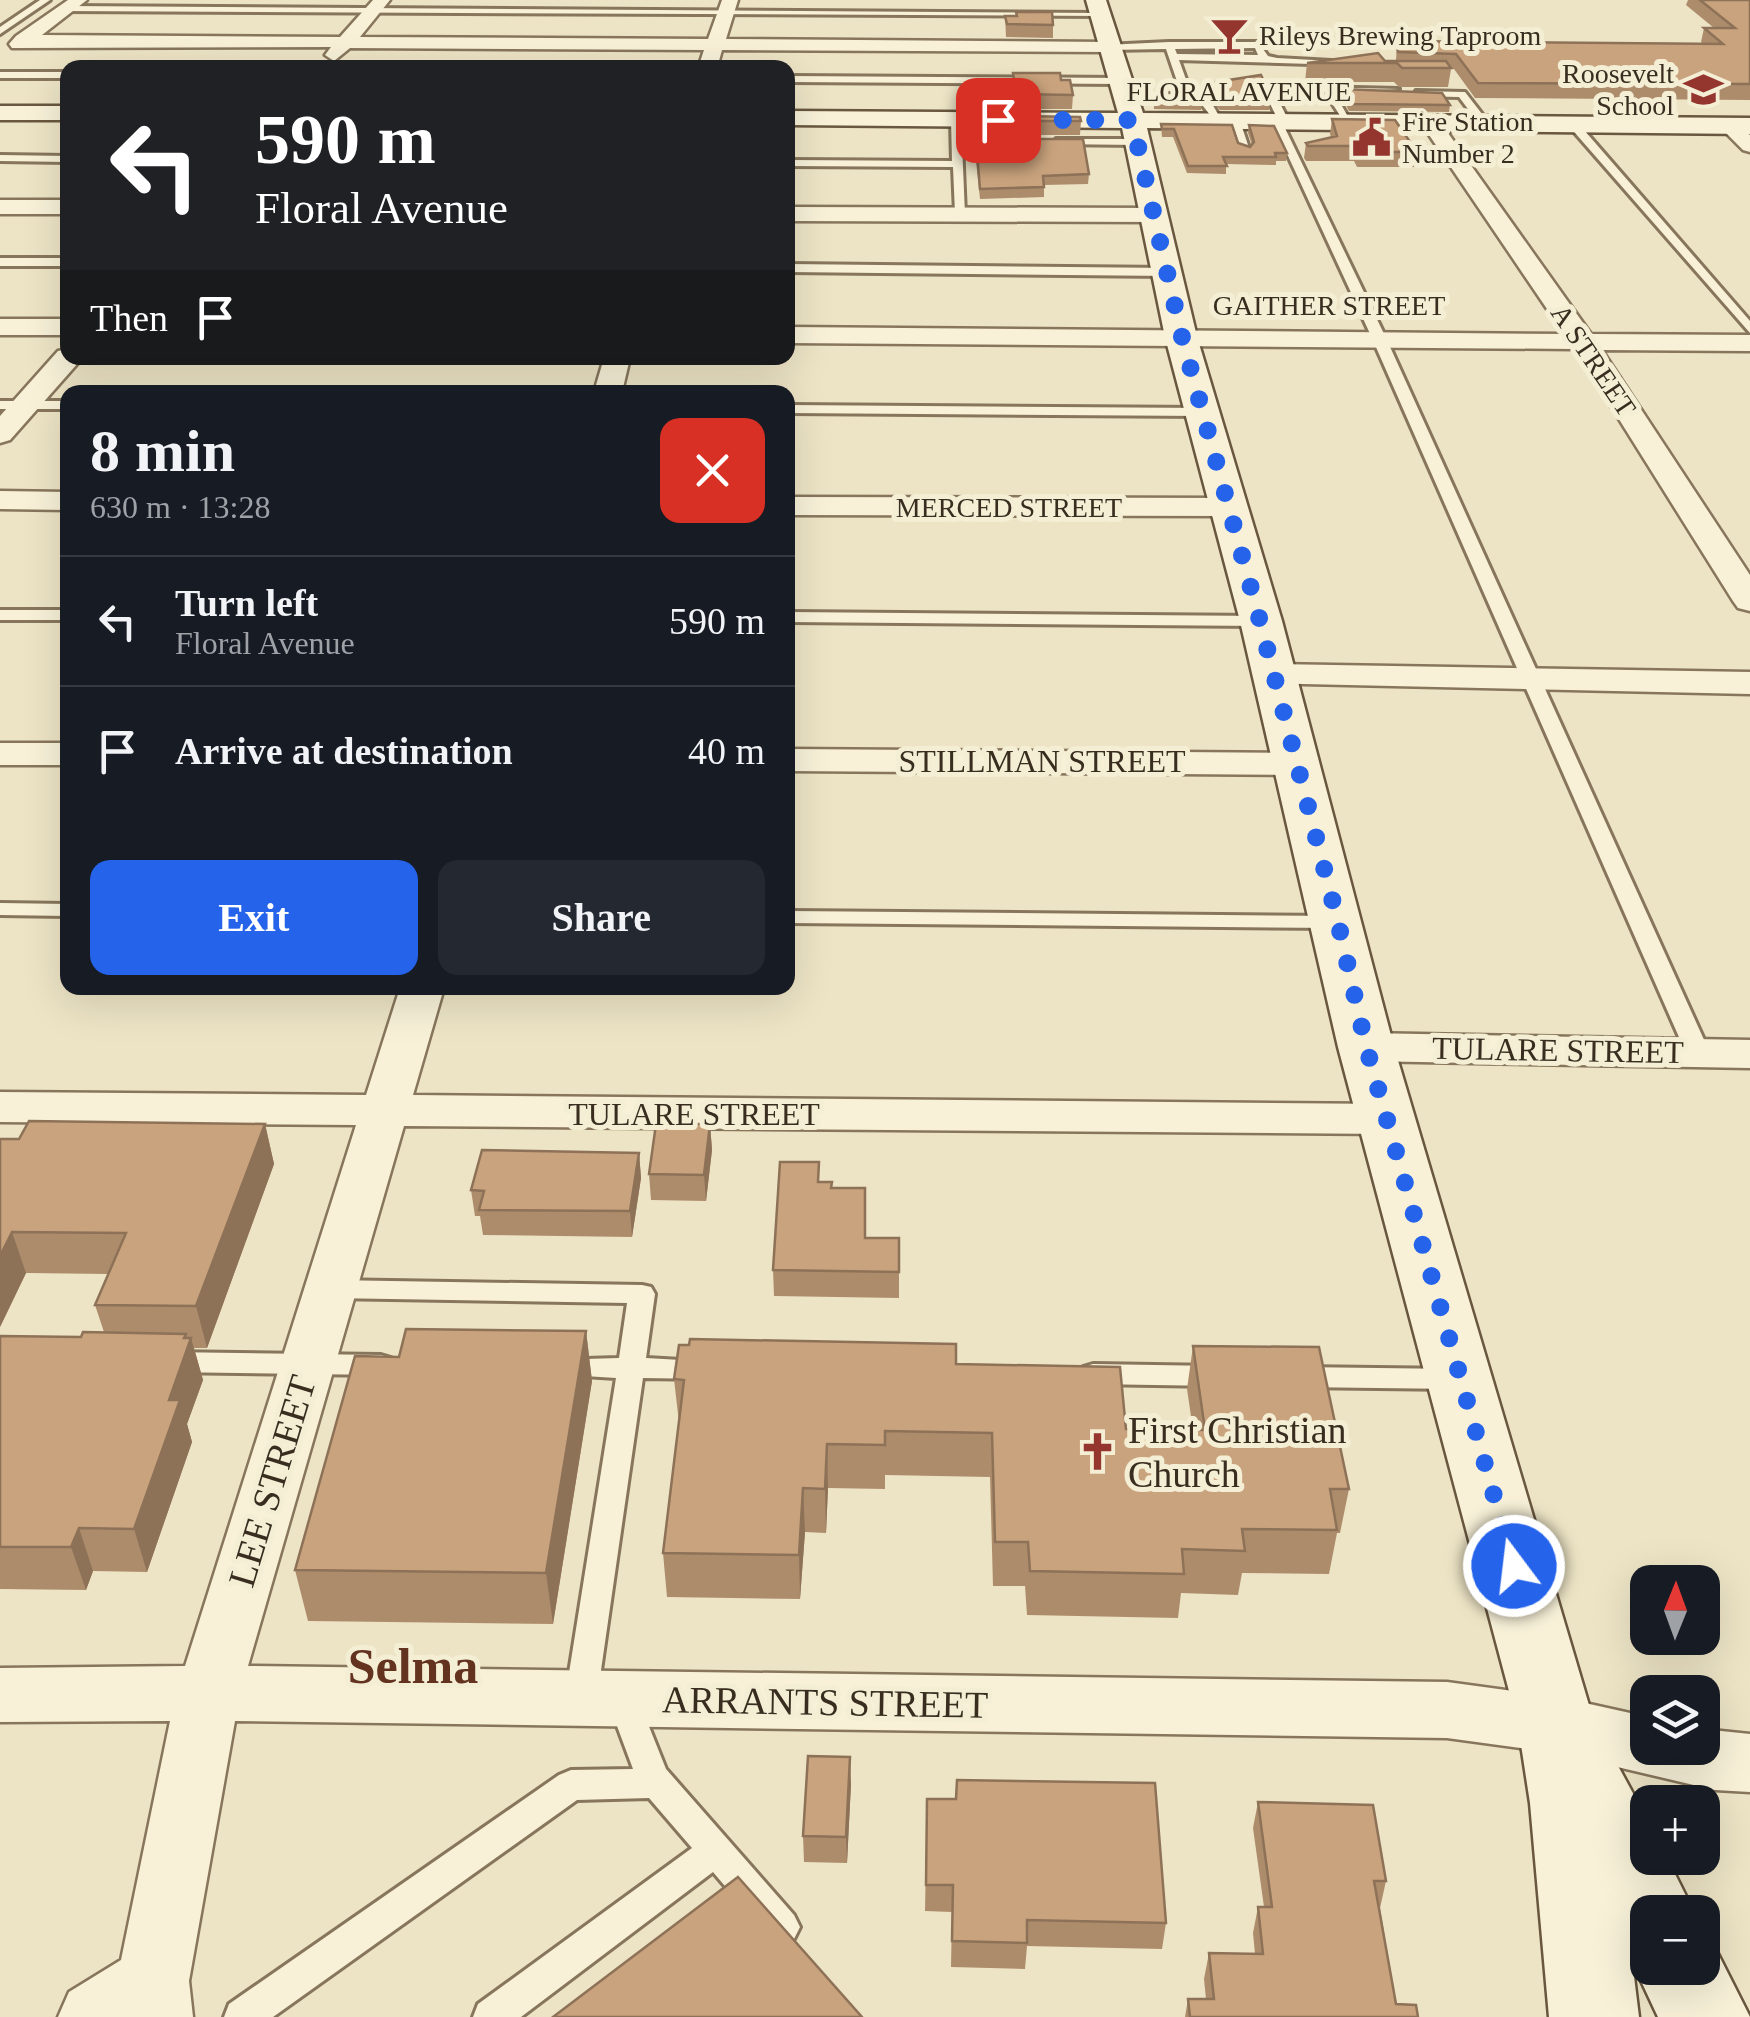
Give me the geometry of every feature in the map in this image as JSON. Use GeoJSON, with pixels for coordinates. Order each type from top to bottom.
{"type":"FeatureCollection","features":[{"type":"Feature","properties":{"kind":"main road","name":"FLORAL AVENUE"},"geometry":{"type":"LineString","coordinates":[[795,118],[956,120],[999,125],[1118,72],[1226,121],[1280,121],[1319,128],[1346,122],[1451,115],[1573,124],[1739,126]]}},
{"type":"Feature","properties":{"kind":"main road"},"geometry":{"type":"LineString","coordinates":[[1118,72],[1156,214],[1182,337],[1338,922],[1366,1046],[1558,1725],[1571,1803],[1594,2017]]}},
{"type":"Feature","properties":{"kind":"main road"},"geometry":{"type":"LineString","coordinates":[[0,113],[60,113]]}},
{"type":"Feature","properties":{"kind":"main road"},"geometry":{"type":"LineString","coordinates":[[1558,1725],[1641,1895]]}},
{"type":"Feature","properties":{"kind":"main road"},"geometry":{"type":"LineString","coordinates":[[1689,1985],[1706,2017]]}},
{"type":"Feature","properties":{"kind":"street"},"geometry":{"type":"LineString","coordinates":[[0,57],[72,4]]}},
{"type":"Feature","properties":{"kind":"street"},"geometry":{"type":"LineString","coordinates":[[329,60],[377,6]]}},
{"type":"Feature","properties":{"kind":"street"},"geometry":{"type":"LineString","coordinates":[[709,60],[727,6]]}},
{"type":"Feature","properties":{"kind":"street"},"geometry":{"type":"LineString","coordinates":[[25,39],[714,44],[1118,72]]}},
{"type":"Feature","properties":{"kind":"street","name":"A STREET"},"geometry":{"type":"LineString","coordinates":[[1451,115],[1582,340],[1750,601]]}},
{"type":"Feature","properties":{"kind":"street"},"geometry":{"type":"LineString","coordinates":[[1739,126],[1750,146]]}},
{"type":"Feature","properties":{"kind":"street"},"geometry":{"type":"LineString","coordinates":[[0,207],[60,207]]}},
{"type":"Feature","properties":{"kind":"street"},"geometry":{"type":"LineString","coordinates":[[795,214],[1156,214]]}},
{"type":"Feature","properties":{"kind":"street"},"geometry":{"type":"LineString","coordinates":[[0,327],[60,328]]}},
{"type":"Feature","properties":{"kind":"street","name":"GAITHER STREET"},"geometry":{"type":"LineString","coordinates":[[795,335],[1750,342]]}},
{"type":"Feature","properties":{"kind":"street"},"geometry":{"type":"LineString","coordinates":[[0,434],[12,405],[60,364]]}},
{"type":"Feature","properties":{"kind":"street"},"geometry":{"type":"LineString","coordinates":[[0,500],[60,501]]}},
{"type":"Feature","properties":{"kind":"street","name":"MERCED STREET"},"geometry":{"type":"LineString","coordinates":[[795,506],[1230,508]]}},
{"type":"Feature","properties":{"kind":"street"},"geometry":{"type":"LineString","coordinates":[[1274,675],[1750,683]]}},
{"type":"Feature","properties":{"kind":"street"},"geometry":{"type":"LineString","coordinates":[[0,754],[60,754]]}},
{"type":"Feature","properties":{"kind":"street","name":"STILLMAN STREET"},"geometry":{"type":"LineString","coordinates":[[795,760],[1296,764]]}},
{"type":"Feature","properties":{"kind":"street","name":"LEE STREET"},"geometry":{"type":"LineString","coordinates":[[135,2005],[208,1693],[420,995]]}},
{"type":"Feature","properties":{"kind":"street","name":"TULARE STREET"},"geometry":{"type":"LineString","coordinates":[[1366,1046],[1750,1054]]}},
{"type":"Feature","properties":{"kind":"street","name":"TULARE STREET"},"geometry":{"type":"LineString","coordinates":[[0,1107],[1388,1119]]}},
{"type":"Feature","properties":{"kind":"street","name":"ARRANTS STREET"},"geometry":{"type":"LineString","coordinates":[[0,1695],[208,1693],[1447,1710],[1558,1725],[1630,1742]]}},
{"type":"Feature","properties":{"kind":"street","name":"ARRANTS STREET"},"geometry":{"type":"LineString","coordinates":[[1720,1762],[1750,1763]]}},
{"type":"Feature","properties":{"kind":"lane"},"geometry":{"type":"LineString","coordinates":[[0,34],[46,0]]}},
{"type":"Feature","properties":{"kind":"lane"},"geometry":{"type":"LineString","coordinates":[[72,4],[727,6],[1118,72],[1207,104],[1226,121],[1246,149]]}},
{"type":"Feature","properties":{"kind":"lane"},"geometry":{"type":"LineString","coordinates":[[0,34],[25,39]]}},
{"type":"Feature","properties":{"kind":"lane"},"geometry":{"type":"LineString","coordinates":[[795,79],[1118,72],[1172,54],[1258,45],[1264,58],[1277,62],[1346,62]]}},
{"type":"Feature","properties":{"kind":"lane"},"geometry":{"type":"LineString","coordinates":[[1172,54],[1184,97]]}},
{"type":"Feature","properties":{"kind":"lane"},"geometry":{"type":"LineString","coordinates":[[1035,142],[1118,72]]}},
{"type":"Feature","properties":{"kind":"lane"},"geometry":{"type":"LineString","coordinates":[[1382,73],[1397,94],[1459,89],[1451,115]]}},
{"type":"Feature","properties":{"kind":"lane"},"geometry":{"type":"LineString","coordinates":[[0,74],[60,75]]}},
{"type":"Feature","properties":{"kind":"lane"},"geometry":{"type":"LineString","coordinates":[[1394,90],[1268,89],[1698,1053]]}},
{"type":"Feature","properties":{"kind":"lane"},"geometry":{"type":"LineString","coordinates":[[1328,89],[1346,122]]}},
{"type":"Feature","properties":{"kind":"lane"},"geometry":{"type":"LineString","coordinates":[[956,120],[961,214]]}},
{"type":"Feature","properties":{"kind":"lane"},"geometry":{"type":"LineString","coordinates":[[1573,124],[1750,329]]}},
{"type":"Feature","properties":{"kind":"lane"},"geometry":{"type":"LineString","coordinates":[[0,158],[60,159]]}},
{"type":"Feature","properties":{"kind":"lane"},"geometry":{"type":"LineString","coordinates":[[795,163],[958,164]]}},
{"type":"Feature","properties":{"kind":"lane"},"geometry":{"type":"LineString","coordinates":[[0,262],[60,262]]}},
{"type":"Feature","properties":{"kind":"lane"},"geometry":{"type":"LineString","coordinates":[[795,268],[1170,272]]}},
{"type":"Feature","properties":{"kind":"lane"},"geometry":{"type":"LineString","coordinates":[[12,405],[60,405]]}},
{"type":"Feature","properties":{"kind":"lane"},"geometry":{"type":"LineString","coordinates":[[795,409],[1205,412]]}},
{"type":"Feature","properties":{"kind":"lane"},"geometry":{"type":"LineString","coordinates":[[0,615],[60,615]]}},
{"type":"Feature","properties":{"kind":"lane"},"geometry":{"type":"LineString","coordinates":[[795,617],[1260,621]]}},
{"type":"Feature","properties":{"kind":"lane"},"geometry":{"type":"LineString","coordinates":[[0,909],[60,910]]}},
{"type":"Feature","properties":{"kind":"lane"},"geometry":{"type":"LineString","coordinates":[[795,917],[1338,922]]}},
{"type":"Feature","properties":{"kind":"lane"},"geometry":{"type":"LineString","coordinates":[[331,1290],[642,1294],[631,1368],[602,1699],[657,1783],[800,1948]]}},
{"type":"Feature","properties":{"kind":"lane"},"geometry":{"type":"LineString","coordinates":[[149,1362],[404,1365]]}},
{"type":"Feature","properties":{"kind":"lane"},"geometry":{"type":"LineString","coordinates":[[536,1367],[729,1369]]}},
{"type":"Feature","properties":{"kind":"lane"},"geometry":{"type":"LineString","coordinates":[[1063,1374],[1240,1376]]}},
{"type":"Feature","properties":{"kind":"lane"},"geometry":{"type":"LineString","coordinates":[[1280,1376],[1461,1379]]}},
{"type":"Feature","properties":{"kind":"lane"},"geometry":{"type":"LineString","coordinates":[[242,2017],[572,1784],[657,1783]]}},
{"type":"Feature","properties":{"kind":"lane"},"geometry":{"type":"LineString","coordinates":[[491,2017],[716,1850]]}},
{"type":"Feature","properties":{"kind":"building"},"geometry":{"type":"Polygon","coordinates":[[[1700,0],[1750,0],[1750,84],[1478,83],[1456,54],[1398,52],[1397,41],[1723,44],[1704,28],[1735,28],[1700,0]]]}},
{"type":"Feature","properties":{"kind":"building"},"geometry":{"type":"Polygon","coordinates":[[[1016,12],[1052,12],[1053,25],[1007,24],[1005,16],[1017,16],[1016,12]]]}},
{"type":"Feature","properties":{"kind":"building"},"geometry":{"type":"Polygon","coordinates":[[[1378,53],[1385,61],[1446,61],[1451,68],[1402,68],[1397,63],[1307,63],[1378,53]]]}},
{"type":"Feature","properties":{"kind":"building"},"geometry":{"type":"Polygon","coordinates":[[[1013,73],[1060,73],[1061,80],[1070,80],[1073,95],[1016,94],[1013,73]]]}},
{"type":"Feature","properties":{"kind":"building"},"geometry":{"type":"Polygon","coordinates":[[[1261,75],[1271,96],[1221,96],[1210,83],[1261,75]]]}},
{"type":"Feature","properties":{"kind":"building"},"geometry":{"type":"Polygon","coordinates":[[[1341,89],[1442,93],[1450,105],[1350,104],[1341,89]]]}},
{"type":"Feature","properties":{"kind":"building"},"geometry":{"type":"Polygon","coordinates":[[[1181,96],[1202,102],[1154,99],[1181,96]]]}},
{"type":"Feature","properties":{"kind":"building"},"geometry":{"type":"Polygon","coordinates":[[[1019,116],[1080,117],[1081,121],[1019,121],[1019,116]]]}},
{"type":"Feature","properties":{"kind":"building"},"geometry":{"type":"Polygon","coordinates":[[[1332,119],[1395,120],[1417,152],[1359,152],[1356,146],[1308,146],[1306,143],[1337,136],[1332,119]]]}},
{"type":"Feature","properties":{"kind":"building"},"geometry":{"type":"Polygon","coordinates":[[[1161,124],[1232,125],[1238,143],[1250,147],[1254,142],[1249,125],[1274,126],[1287,153],[1275,153],[1276,157],[1223,157],[1227,166],[1188,166],[1174,129],[1162,129],[1161,124]]]}},
{"type":"Feature","properties":{"kind":"building"},"geometry":{"type":"Polygon","coordinates":[[[981,139],[1083,139],[1089,174],[1043,176],[1044,187],[980,189],[977,152],[982,152],[981,139]]]}},
{"type":"Feature","properties":{"kind":"building"},"geometry":{"type":"Polygon","coordinates":[[[29,1121],[265,1124],[196,1306],[95,1305],[126,1233],[12,1232],[0,1256],[0,1139],[19,1139],[29,1121]]]}},
{"type":"Feature","properties":{"kind":"building"},"geometry":{"type":"Polygon","coordinates":[[[656,1124],[710,1124],[704,1175],[649,1174],[656,1124]]]}},
{"type":"Feature","properties":{"kind":"building"},"geometry":{"type":"Polygon","coordinates":[[[482,1150],[639,1153],[630,1211],[479,1210],[484,1191],[471,1190],[482,1150]]]}},
{"type":"Feature","properties":{"kind":"building"},"geometry":{"type":"Polygon","coordinates":[[[780,1162],[819,1162],[818,1182],[832,1182],[831,1188],[865,1188],[865,1238],[899,1238],[899,1272],[773,1270],[780,1162]]]}},
{"type":"Feature","properties":{"kind":"building"},"geometry":{"type":"Polygon","coordinates":[[[406,1329],[586,1331],[546,1573],[295,1570],[355,1356],[399,1357],[406,1329]]]}},
{"type":"Feature","properties":{"kind":"building"},"geometry":{"type":"Polygon","coordinates":[[[83,1332],[186,1334],[184,1338],[191,1338],[169,1400],[180,1400],[134,1529],[79,1528],[71,1547],[0,1547],[0,1336],[81,1337],[83,1332]]]}},
{"type":"Feature","properties":{"kind":"building"},"geometry":{"type":"Polygon","coordinates":[[[690,1339],[956,1344],[956,1364],[1120,1367],[1126,1429],[1205,1430],[1193,1346],[1319,1347],[1349,1489],[1330,1489],[1337,1530],[1242,1529],[1245,1551],[1182,1549],[1184,1574],[1030,1571],[1028,1542],[995,1542],[992,1433],[885,1431],[885,1445],[827,1444],[825,1489],[803,1488],[799,1555],[663,1553],[684,1380],[674,1379],[679,1345],[689,1345],[690,1339]]]}},
{"type":"Feature","properties":{"kind":"building"},"geometry":{"type":"Polygon","coordinates":[[[808,1756],[850,1757],[846,1837],[803,1836],[808,1756]]]}},
{"type":"Feature","properties":{"kind":"building"},"geometry":{"type":"Polygon","coordinates":[[[957,1780],[1155,1783],[1166,1923],[1027,1920],[1027,1943],[952,1941],[953,1885],[926,1885],[927,1799],[956,1799],[957,1780]]]}},
{"type":"Feature","properties":{"kind":"building"},"geometry":{"type":"Polygon","coordinates":[[[1258,1802],[1373,1805],[1386,1881],[1374,1881],[1396,2004],[1416,2005],[1418,2017],[1190,2017],[1188,1999],[1214,1999],[1209,1953],[1263,1954],[1258,1907],[1272,1907],[1258,1802]]]}},
{"type":"Feature","properties":{"kind":"building"},"geometry":{"type":"Polygon","coordinates":[[[738,1877],[862,2017],[553,2017],[738,1877]]]}},
{"type":"Feature","properties":{"kind":"place","name":"Rileys Brewing Taproom"},"geometry":{"type":"Point","coordinates":[1229,35]}},
{"type":"Feature","properties":{"kind":"place","name":"Roosevelt School"},"geometry":{"type":"Point","coordinates":[1704,89]}},
{"type":"Feature","properties":{"kind":"place","name":"Fire Station Number 2"},"geometry":{"type":"Point","coordinates":[1372,137]}},
{"type":"Feature","properties":{"kind":"place","name":"First Christian Church"},"geometry":{"type":"Point","coordinates":[1098,1452]}},
{"type":"Feature","properties":{"kind":"district","name":"Selma"},"geometry":{"type":"Point","coordinates":[413,1665]}},
{"type":"Feature","properties":{"kind":"route"},"geometry":{"type":"LineString","coordinates":[[998,120],[1132,120],[1182,337],[1338,922],[1375,1082],[1514,1566]]}}]}
